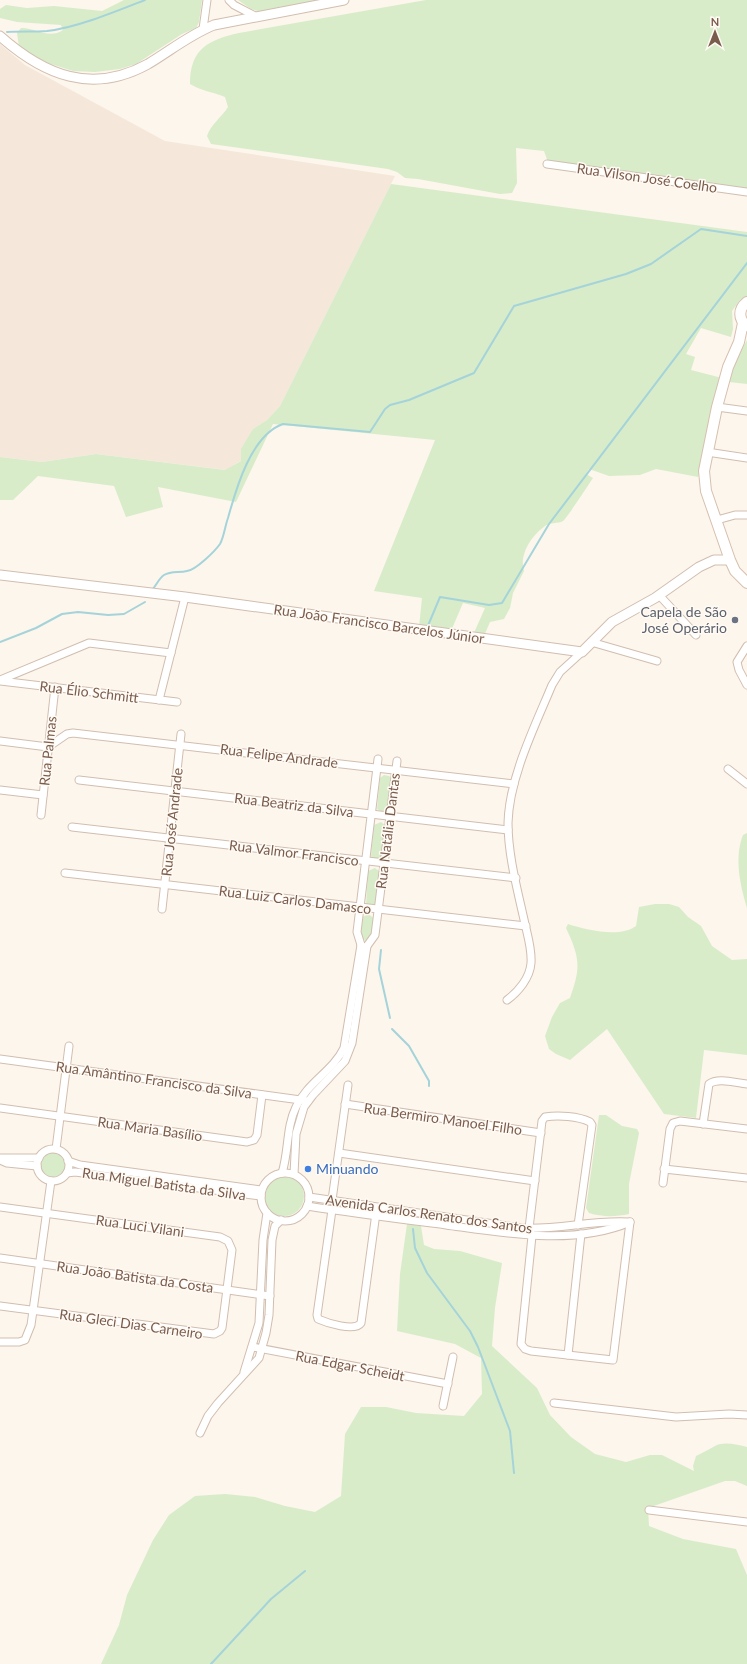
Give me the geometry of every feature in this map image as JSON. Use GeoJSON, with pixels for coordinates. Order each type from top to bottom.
{"type":"FeatureCollection","features":[{"type":"Feature","properties":{"kind":"main road"},"geometry":{"type":"LineString","coordinates":[[747,302],[740,312],[745,325],[728,367],[717,407],[704,471],[705,484],[730,560],[736,571],[747,583]]}},
{"type":"Feature","properties":{"kind":"main road"},"geometry":{"type":"LineString","coordinates":[[739,342],[747,334]]}},
{"type":"Feature","properties":{"kind":"street"},"geometry":{"type":"LineString","coordinates":[[203,29],[207,0]]}},
{"type":"Feature","properties":{"kind":"street"},"geometry":{"type":"LineString","coordinates":[[228,0],[234,5],[255,16]]}},
{"type":"Feature","properties":{"kind":"street"},"geometry":{"type":"LineString","coordinates":[[0,36],[27,58],[49,71],[72,77],[99,79],[120,76],[146,65],[203,29],[225,22],[344,0]]}},
{"type":"Feature","properties":{"kind":"street","name":"Rua Vilson José Coelho"},"geometry":{"type":"LineString","coordinates":[[547,164],[747,192]]}},
{"type":"Feature","properties":{"kind":"street"},"geometry":{"type":"LineString","coordinates":[[717,407],[747,412]]}},
{"type":"Feature","properties":{"kind":"street"},"geometry":{"type":"LineString","coordinates":[[707,452],[747,458]]}},
{"type":"Feature","properties":{"kind":"street"},"geometry":{"type":"LineString","coordinates":[[717,520],[735,515],[747,515]]}},
{"type":"Feature","properties":{"kind":"street"},"geometry":{"type":"LineString","coordinates":[[507,1000],[515,994],[522,985],[531,964],[526,926],[508,830],[514,784],[552,685],[560,672],[612,622],[659,595],[704,564],[714,560],[730,560]]}},
{"type":"Feature","properties":{"kind":"street","name":"Rua João Francisco Barcelos Júnior"},"geometry":{"type":"LineString","coordinates":[[0,574],[185,597],[582,652]]}},
{"type":"Feature","properties":{"kind":"street"},"geometry":{"type":"LineString","coordinates":[[659,595],[696,635]]}},
{"type":"Feature","properties":{"kind":"street"},"geometry":{"type":"LineString","coordinates":[[159,700],[185,597]]}},
{"type":"Feature","properties":{"kind":"street"},"geometry":{"type":"LineString","coordinates":[[591,642],[657,661]]}},
{"type":"Feature","properties":{"kind":"street"},"geometry":{"type":"LineString","coordinates":[[0,680],[88,643],[171,653]]}},
{"type":"Feature","properties":{"kind":"street"},"geometry":{"type":"LineString","coordinates":[[747,646],[737,662],[738,670],[747,685]]}},
{"type":"Feature","properties":{"kind":"street"},"geometry":{"type":"LineString","coordinates":[[25,684],[24,674],[28,668]]}},
{"type":"Feature","properties":{"kind":"street","name":"Rua Élio Schmitt"},"geometry":{"type":"LineString","coordinates":[[0,680],[178,702]]}},
{"type":"Feature","properties":{"kind":"street","name":"Rua Palmas"},"geometry":{"type":"LineString","coordinates":[[41,815],[55,687]]}},
{"type":"Feature","properties":{"kind":"street","name":"Rua Felipe Andrade"},"geometry":{"type":"LineString","coordinates":[[48,747],[67,734],[73,733],[180,744],[514,784]]}},
{"type":"Feature","properties":{"kind":"street","name":"Rua José Andrade"},"geometry":{"type":"LineString","coordinates":[[162,909],[181,734]]}},
{"type":"Feature","properties":{"kind":"street"},"geometry":{"type":"LineString","coordinates":[[0,741],[48,747]]}},
{"type":"Feature","properties":{"kind":"street"},"geometry":{"type":"LineString","coordinates":[[294,1174],[296,1134],[301,1115],[308,1101],[338,1070],[349,1053],[354,1036],[364,946],[357,932],[378,759]]}},
{"type":"Feature","properties":{"kind":"street","name":"Rua Natália Dantas"},"geometry":{"type":"LineString","coordinates":[[364,946],[375,935],[397,761]]}},
{"type":"Feature","properties":{"kind":"street"},"geometry":{"type":"LineString","coordinates":[[728,769],[747,784]]}},
{"type":"Feature","properties":{"kind":"street","name":"Rua Beatriz da Silva"},"geometry":{"type":"LineString","coordinates":[[79,780],[508,830]]}},
{"type":"Feature","properties":{"kind":"street"},"geometry":{"type":"LineString","coordinates":[[0,790],[43,795]]}},
{"type":"Feature","properties":{"kind":"street","name":"Rua Valmor Francisco"},"geometry":{"type":"LineString","coordinates":[[72,827],[516,878]]}},
{"type":"Feature","properties":{"kind":"street","name":"Rua Luiz Carlos Damasco"},"geometry":{"type":"LineString","coordinates":[[65,873],[526,926]]}},
{"type":"Feature","properties":{"kind":"street"},"geometry":{"type":"LineString","coordinates":[[282,1173],[290,1122],[299,1100],[336,1062],[344,1048],[364,946]]}},
{"type":"Feature","properties":{"kind":"street"},"geometry":{"type":"LineString","coordinates":[[56,1150],[69,1046]]}},
{"type":"Feature","properties":{"kind":"street","name":"Rua Amântino Francisco da Silva"},"geometry":{"type":"LineString","coordinates":[[0,1059],[308,1101]]}},
{"type":"Feature","properties":{"kind":"street"},"geometry":{"type":"LineString","coordinates":[[702,1124],[709,1084],[713,1081],[747,1084]]}},
{"type":"Feature","properties":{"kind":"street"},"geometry":{"type":"LineString","coordinates":[[332,1200],[348,1085]]}},
{"type":"Feature","properties":{"kind":"street","name":"Rua Maria Basílio"},"geometry":{"type":"LineString","coordinates":[[0,1108],[251,1142],[257,1135],[262,1095]]}},
{"type":"Feature","properties":{"kind":"street","name":"Rua Bermiro Manoel Filho"},"geometry":{"type":"LineString","coordinates":[[346,1104],[541,1133]]}},
{"type":"Feature","properties":{"kind":"street"},"geometry":{"type":"LineString","coordinates":[[578,1225],[592,1128],[590,1122],[557,1116],[545,1117],[542,1121],[529,1228],[532,1236],[521,1341],[525,1349],[613,1360],[630,1222]]}},
{"type":"Feature","properties":{"kind":"street"},"geometry":{"type":"LineString","coordinates":[[663,1183],[671,1125],[680,1121],[747,1129]]}},
{"type":"Feature","properties":{"kind":"street"},"geometry":{"type":"LineString","coordinates":[[56,1150],[64,1154],[68,1162],[67,1173],[60,1179],[51,1181],[42,1176],[37,1166],[39,1158],[46,1151],[56,1150]]}},
{"type":"Feature","properties":{"kind":"street"},"geometry":{"type":"LineString","coordinates":[[338,1153],[535,1181]]}},
{"type":"Feature","properties":{"kind":"street"},"geometry":{"type":"LineString","coordinates":[[0,1159],[39,1158]]}},
{"type":"Feature","properties":{"kind":"street"},"geometry":{"type":"LineString","coordinates":[[0,1159],[7,1163],[37,1166]]}},
{"type":"Feature","properties":{"kind":"street","name":"Rua Miguel Batista da Silva"},"geometry":{"type":"LineString","coordinates":[[68,1162],[261,1193]]}},
{"type":"Feature","properties":{"kind":"street"},"geometry":{"type":"LineString","coordinates":[[664,1169],[747,1178]]}},
{"type":"Feature","properties":{"kind":"street","name":"Rua Miguel Batista da Silva"},"geometry":{"type":"LineString","coordinates":[[67,1173],[75,1172],[261,1193]]}},
{"type":"Feature","properties":{"kind":"street"},"geometry":{"type":"LineString","coordinates":[[282,1173],[294,1174],[305,1183],[309,1197],[307,1206],[304,1212],[294,1219],[281,1220],[267,1213],[264,1208],[261,1193],[271,1176],[282,1173]]}},
{"type":"Feature","properties":{"kind":"street"},"geometry":{"type":"LineString","coordinates":[[0,1342],[19,1342],[25,1340],[31,1325],[51,1181]]}},
{"type":"Feature","properties":{"kind":"street","name":"Avenida Carlos Renato dos Santos"},"geometry":{"type":"LineString","coordinates":[[309,1197],[540,1229],[614,1221],[630,1222]]}},
{"type":"Feature","properties":{"kind":"street","name":"Avenida Carlos Renato dos Santos"},"geometry":{"type":"LineString","coordinates":[[307,1206],[532,1236],[581,1234],[616,1228],[630,1222]]}},
{"type":"Feature","properties":{"kind":"street","name":"Rua Luci Vilani"},"geometry":{"type":"LineString","coordinates":[[0,1207],[224,1238],[228,1240],[232,1250],[227,1290]]}},
{"type":"Feature","properties":{"kind":"street"},"geometry":{"type":"LineString","coordinates":[[332,1210],[317,1310],[318,1319],[348,1327],[359,1326],[362,1319],[377,1207]]}},
{"type":"Feature","properties":{"kind":"street"},"geometry":{"type":"LineString","coordinates":[[243,1374],[253,1347],[260,1319],[263,1240],[267,1213]]}},
{"type":"Feature","properties":{"kind":"street"},"geometry":{"type":"LineString","coordinates":[[200,1433],[208,1416],[243,1374],[256,1362],[262,1349],[268,1323],[272,1240],[275,1226],[281,1220]]}},
{"type":"Feature","properties":{"kind":"street"},"geometry":{"type":"LineString","coordinates":[[568,1355],[581,1234]]}},
{"type":"Feature","properties":{"kind":"street","name":"Rua João Batista da Costa"},"geometry":{"type":"LineString","coordinates":[[0,1258],[270,1296]]}},
{"type":"Feature","properties":{"kind":"street","name":"Rua Gleci Dias Carneiro"},"geometry":{"type":"LineString","coordinates":[[0,1306],[214,1334],[222,1328],[227,1290]]}},
{"type":"Feature","properties":{"kind":"street","name":"Rua Edgar Scheidt"},"geometry":{"type":"LineString","coordinates":[[253,1347],[448,1384]]}},
{"type":"Feature","properties":{"kind":"street"},"geometry":{"type":"LineString","coordinates":[[443,1406],[453,1357]]}},
{"type":"Feature","properties":{"kind":"street"},"geometry":{"type":"LineString","coordinates":[[554,1403],[676,1417],[729,1414],[747,1415]]}},
{"type":"Feature","properties":{"kind":"street"},"geometry":{"type":"LineString","coordinates":[[649,1510],[747,1522]]}},
{"type":"Feature","properties":{"kind":"shaded area"},"geometry":{"type":"Polygon","coordinates":[[[0,44],[25,65],[165,141],[395,176],[280,406],[267,420],[253,429],[242,460],[226,470],[96,454],[42,462],[0,457],[0,44]]]}},
{"type":"Feature","properties":{"kind":"green space"},"geometry":{"type":"Polygon","coordinates":[[[124,0],[202,0],[199,22],[196,28],[182,34],[136,64],[120,69],[95,72],[73,71],[32,58],[19,47],[17,33],[21,28],[52,34],[63,30],[61,25],[17,22],[0,18],[0,9],[6,5],[27,8],[54,6],[102,11],[124,0]]]}},
{"type":"Feature","properties":{"kind":"green space"},"geometry":{"type":"Polygon","coordinates":[[[238,0],[325,0],[261,12],[251,9],[238,0]]]}},
{"type":"Feature","properties":{"kind":"green space"},"geometry":{"type":"Polygon","coordinates":[[[426,0],[747,0],[747,190],[548,162],[544,151],[516,148],[517,183],[512,193],[500,194],[405,178],[397,172],[388,169],[211,144],[207,136],[211,128],[228,107],[225,97],[190,84],[193,62],[197,54],[210,43],[239,33],[426,0]]]}},
{"type":"Feature","properties":{"kind":"green space"},"geometry":{"type":"Polygon","coordinates":[[[391,184],[747,232],[747,297],[740,300],[732,311],[733,329],[731,337],[701,328],[686,354],[695,357],[691,370],[722,378],[698,477],[656,469],[640,475],[609,476],[589,469],[586,474],[593,478],[565,519],[561,522],[545,526],[535,535],[527,546],[523,559],[524,571],[513,593],[510,608],[504,619],[490,622],[484,636],[473,635],[485,608],[463,603],[451,631],[419,627],[422,598],[374,591],[435,440],[273,424],[236,502],[158,487],[163,507],[126,517],[114,486],[38,476],[13,500],[0,500],[0,457],[42,462],[96,454],[225,470],[241,461],[241,449],[253,429],[267,420],[280,406],[391,184]]]}},
{"type":"Feature","properties":{"kind":"green space"},"geometry":{"type":"Polygon","coordinates":[[[747,340],[747,384],[729,382],[736,360],[747,340]]]}},
{"type":"Feature","properties":{"kind":"green space"},"geometry":{"type":"Polygon","coordinates":[[[384,775],[389,776],[392,779],[389,810],[384,813],[377,809],[380,778],[384,775]]]}},
{"type":"Feature","properties":{"kind":"green space"},"geometry":{"type":"Polygon","coordinates":[[[381,822],[386,826],[383,857],[378,860],[372,858],[371,856],[374,825],[381,822]]]}},
{"type":"Feature","properties":{"kind":"green space"},"geometry":{"type":"Polygon","coordinates":[[[747,833],[747,908],[740,881],[738,862],[740,844],[743,835],[747,833]]]}},
{"type":"Feature","properties":{"kind":"green space"},"geometry":{"type":"Polygon","coordinates":[[[375,868],[380,872],[377,903],[375,905],[366,905],[368,871],[375,868]]]}},
{"type":"Feature","properties":{"kind":"green space"},"geometry":{"type":"Polygon","coordinates":[[[655,904],[669,904],[679,907],[688,917],[701,926],[712,946],[732,960],[747,959],[747,1055],[704,1050],[696,1118],[664,1114],[607,1029],[570,1060],[549,1049],[545,1036],[552,1017],[560,1003],[570,998],[576,978],[576,955],[566,928],[568,924],[584,929],[603,932],[621,932],[636,926],[639,907],[655,904]]]}},
{"type":"Feature","properties":{"kind":"green space"},"geometry":{"type":"Polygon","coordinates":[[[368,914],[375,919],[373,937],[366,941],[360,936],[363,917],[368,914]]]}},
{"type":"Feature","properties":{"kind":"green space"},"geometry":{"type":"Polygon","coordinates":[[[599,1115],[606,1115],[622,1126],[637,1129],[639,1133],[629,1184],[629,1214],[604,1216],[589,1213],[586,1208],[599,1115]]]}},
{"type":"Feature","properties":{"kind":"green space"},"geometry":{"type":"Polygon","coordinates":[[[53,1151],[62,1155],[66,1164],[62,1173],[53,1177],[44,1173],[40,1164],[44,1155],[53,1151]]]}},
{"type":"Feature","properties":{"kind":"green space"},"geometry":{"type":"Polygon","coordinates":[[[288,1176],[295,1179],[301,1185],[304,1196],[303,1204],[295,1213],[288,1216],[280,1216],[273,1213],[265,1204],[264,1192],[267,1185],[276,1177],[288,1176]]]}},
{"type":"Feature","properties":{"kind":"green space"},"geometry":{"type":"Polygon","coordinates":[[[407,1224],[421,1226],[424,1245],[434,1249],[460,1251],[502,1263],[495,1308],[492,1346],[537,1388],[550,1415],[571,1437],[595,1454],[626,1462],[650,1455],[662,1455],[694,1471],[693,1466],[696,1456],[715,1446],[735,1444],[747,1447],[747,1486],[735,1481],[725,1481],[648,1508],[649,1526],[683,1539],[736,1549],[747,1575],[747,1664],[101,1664],[119,1625],[127,1595],[153,1540],[169,1515],[195,1496],[225,1494],[255,1497],[285,1506],[315,1512],[341,1496],[345,1434],[361,1407],[386,1407],[416,1413],[464,1416],[482,1394],[481,1358],[455,1344],[397,1331],[400,1274],[407,1224]]]}},
{"type":"Feature","properties":{"kind":"waterway"},"geometry":{"type":"LineString","coordinates":[[7,32],[47,31],[71,26],[145,0]]}},
{"type":"Feature","properties":{"kind":"waterway"},"geometry":{"type":"LineString","coordinates":[[152,590],[164,575],[191,570],[205,560],[220,544],[235,493],[246,464],[262,439],[272,430],[283,424],[370,432],[385,409],[390,405],[409,400],[474,373],[514,306],[626,274],[651,264],[701,229],[747,236]]}},
{"type":"Feature","properties":{"kind":"waterway"},"geometry":{"type":"LineString","coordinates":[[427,628],[440,597],[489,605],[502,603],[549,524],[747,263]]}},
{"type":"Feature","properties":{"kind":"waterway"},"geometry":{"type":"LineString","coordinates":[[0,642],[36,628],[62,614],[78,612],[108,615],[124,614],[145,602]]}},
{"type":"Feature","properties":{"kind":"waterway"},"geometry":{"type":"LineString","coordinates":[[381,950],[379,969],[390,1018]]}},
{"type":"Feature","properties":{"kind":"waterway"},"geometry":{"type":"LineString","coordinates":[[392,1029],[409,1046],[429,1081],[429,1086]]}},
{"type":"Feature","properties":{"kind":"waterway"},"geometry":{"type":"LineString","coordinates":[[413,1229],[415,1248],[427,1273],[470,1331],[478,1347],[510,1431],[514,1473]]}},
{"type":"Feature","properties":{"kind":"waterway"},"geometry":{"type":"LineString","coordinates":[[211,1664],[271,1599],[305,1571]]}},
{"type":"Feature","properties":{"kind":"place","name":"Capela de São José Operário"},"geometry":{"type":"Point","coordinates":[735,620]}},
{"type":"Feature","properties":{"kind":"place","name":"Minuando"},"geometry":{"type":"Point","coordinates":[308,1169]}}]}
